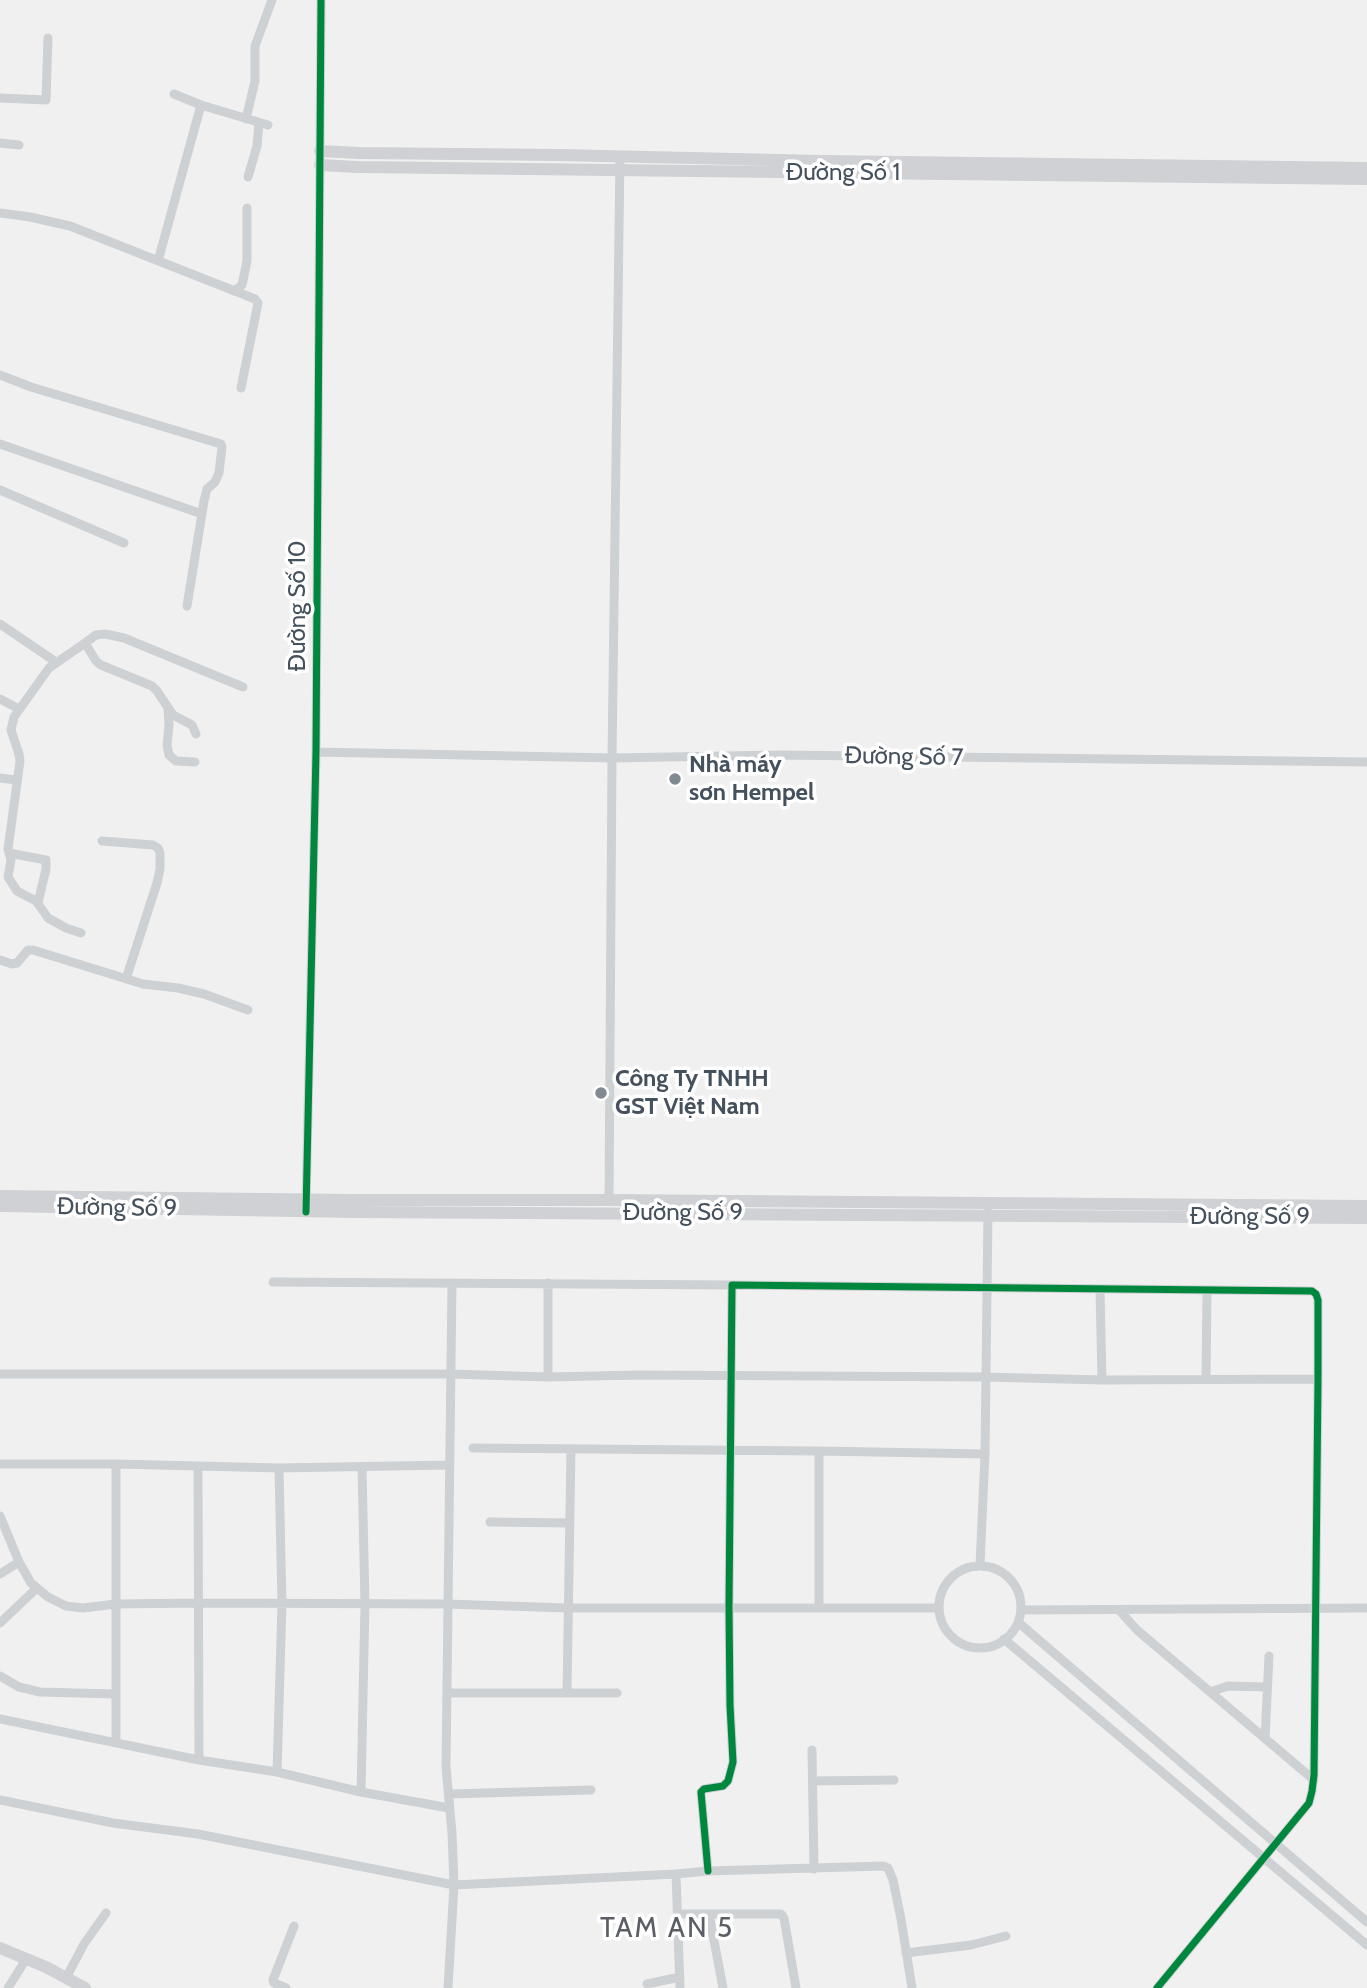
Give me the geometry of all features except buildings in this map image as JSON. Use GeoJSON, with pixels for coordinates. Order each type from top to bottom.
{"type":"FeatureCollection","features":[{"type":"Feature","properties":{"kind":"street","name":"Đường Số 10"},"geometry":{"type":"LineString","coordinates":[[306,1206],[316,752],[321,0]]}},
{"type":"Feature","properties":{"kind":"street"},"geometry":{"type":"LineString","coordinates":[[246,119],[256,80],[255,46],[270,1]]}},
{"type":"Feature","properties":{"kind":"street"},"geometry":{"type":"LineString","coordinates":[[0,98],[46,100],[48,38]]}},
{"type":"Feature","properties":{"kind":"street"},"geometry":{"type":"LineString","coordinates":[[174,94],[264,124],[248,177]]}},
{"type":"Feature","properties":{"kind":"street"},"geometry":{"type":"LineString","coordinates":[[158,261],[201,105]]}},
{"type":"Feature","properties":{"kind":"street"},"geometry":{"type":"LineString","coordinates":[[0,143],[19,145]]}},
{"type":"Feature","properties":{"kind":"street","name":"Đường Số 1"},"geometry":{"type":"LineString","coordinates":[[320,151],[1367,168]]}},
{"type":"Feature","properties":{"kind":"street"},"geometry":{"type":"LineString","coordinates":[[609,1200],[620,156]]}},
{"type":"Feature","properties":{"kind":"street","name":"Đường Số 1"},"geometry":{"type":"LineString","coordinates":[[320,165],[1367,179]]}},
{"type":"Feature","properties":{"kind":"street"},"geometry":{"type":"LineString","coordinates":[[234,291],[242,285],[247,261],[247,208]]}},
{"type":"Feature","properties":{"kind":"street"},"geometry":{"type":"LineString","coordinates":[[0,213],[70,226],[255,299],[258,303],[241,388]]}},
{"type":"Feature","properties":{"kind":"street"},"geometry":{"type":"LineString","coordinates":[[0,375],[31,387],[219,442],[222,447],[219,473],[215,482],[207,489],[187,606]]}},
{"type":"Feature","properties":{"kind":"street"},"geometry":{"type":"LineString","coordinates":[[0,444],[202,514]]}},
{"type":"Feature","properties":{"kind":"street"},"geometry":{"type":"LineString","coordinates":[[0,489],[124,543]]}},
{"type":"Feature","properties":{"kind":"street"},"geometry":{"type":"LineString","coordinates":[[0,624],[56,662]]}},
{"type":"Feature","properties":{"kind":"street"},"geometry":{"type":"LineString","coordinates":[[81,933],[48,918],[38,903],[17,891],[8,877],[11,860],[6,847],[19,754],[11,723],[32,689],[56,662],[96,635],[105,634],[124,638],[243,687]]}},
{"type":"Feature","properties":{"kind":"street"},"geometry":{"type":"LineString","coordinates":[[85,643],[96,662],[152,686],[173,715],[192,725],[196,734]]}},
{"type":"Feature","properties":{"kind":"street"},"geometry":{"type":"LineString","coordinates":[[0,699],[19,709]]}},
{"type":"Feature","properties":{"kind":"street"},"geometry":{"type":"LineString","coordinates":[[168,709],[169,755],[176,761],[195,762]]}},
{"type":"Feature","properties":{"kind":"street","name":"Đường Số 7"},"geometry":{"type":"LineString","coordinates":[[316,752],[612,758],[780,755],[1367,762]]}},
{"type":"Feature","properties":{"kind":"street"},"geometry":{"type":"LineString","coordinates":[[0,778],[16,780]]}},
{"type":"Feature","properties":{"kind":"street"},"geometry":{"type":"LineString","coordinates":[[102,841],[153,845],[160,853],[157,883],[126,979]]}},
{"type":"Feature","properties":{"kind":"street"},"geometry":{"type":"LineString","coordinates":[[6,847],[46,860],[38,903]]}},
{"type":"Feature","properties":{"kind":"street"},"geometry":{"type":"LineString","coordinates":[[0,960],[16,963],[28,950],[33,950],[126,979],[204,995],[248,1010]]}},
{"type":"Feature","properties":{"kind":"street","name":"Đường Số 9"},"geometry":{"type":"LineString","coordinates":[[0,1196],[306,1206],[609,1200],[1367,1218]]}},
{"type":"Feature","properties":{"kind":"street","name":"Đường Số 9"},"geometry":{"type":"LineString","coordinates":[[0,1206],[988,1210],[1367,1206]]}},
{"type":"Feature","properties":{"kind":"street"},"geometry":{"type":"LineString","coordinates":[[980,1565],[985,1454],[988,1210]]}},
{"type":"Feature","properties":{"kind":"street"},"geometry":{"type":"LineString","coordinates":[[273,1282],[1312,1291],[1316,1294],[1318,1379],[1314,1780],[1309,1803],[1157,1988]]}},
{"type":"Feature","properties":{"kind":"street"},"geometry":{"type":"LineString","coordinates":[[448,1988],[454,1885],[446,1767],[452,1283]]}},
{"type":"Feature","properties":{"kind":"street"},"geometry":{"type":"LineString","coordinates":[[548,1283],[548,1377]]}},
{"type":"Feature","properties":{"kind":"street"},"geometry":{"type":"LineString","coordinates":[[708,1871],[701,1792],[704,1789],[723,1786],[728,1781],[733,1762],[729,1607],[732,1285]]}},
{"type":"Feature","properties":{"kind":"street"},"geometry":{"type":"LineString","coordinates":[[1100,1289],[1102,1380]]}},
{"type":"Feature","properties":{"kind":"street"},"geometry":{"type":"LineString","coordinates":[[1206,1379],[1207,1290]]}},
{"type":"Feature","properties":{"kind":"street"},"geometry":{"type":"LineString","coordinates":[[0,1374],[1318,1379]]}},
{"type":"Feature","properties":{"kind":"street"},"geometry":{"type":"LineString","coordinates":[[473,1448],[985,1454]]}},
{"type":"Feature","properties":{"kind":"street"},"geometry":{"type":"LineString","coordinates":[[566,1693],[571,1449]]}},
{"type":"Feature","properties":{"kind":"street"},"geometry":{"type":"LineString","coordinates":[[819,1451],[819,1606]]}},
{"type":"Feature","properties":{"kind":"street"},"geometry":{"type":"LineString","coordinates":[[0,1464],[279,1468],[449,1465]]}},
{"type":"Feature","properties":{"kind":"street"},"geometry":{"type":"LineString","coordinates":[[116,1464],[116,1742]]}},
{"type":"Feature","properties":{"kind":"street"},"geometry":{"type":"LineString","coordinates":[[198,1467],[199,1760]]}},
{"type":"Feature","properties":{"kind":"street"},"geometry":{"type":"LineString","coordinates":[[277,1772],[282,1604],[279,1468]]}},
{"type":"Feature","properties":{"kind":"street"},"geometry":{"type":"LineString","coordinates":[[361,1792],[365,1604],[362,1468]]}},
{"type":"Feature","properties":{"kind":"street"},"geometry":{"type":"LineString","coordinates":[[0,1516],[31,1583],[48,1597],[66,1606],[82,1608],[116,1604],[199,1603],[447,1604],[567,1608],[939,1608]]}},
{"type":"Feature","properties":{"kind":"street"},"geometry":{"type":"LineString","coordinates":[[490,1522],[569,1522]]}},
{"type":"Feature","properties":{"kind":"street"},"geometry":{"type":"LineString","coordinates":[[0,1574],[19,1562]]}},
{"type":"Feature","properties":{"kind":"street"},"geometry":{"type":"LineString","coordinates":[[980,1565],[1002,1571],[1013,1581],[1020,1595],[1021,1610],[1019,1623],[1013,1632],[996,1645],[982,1648],[961,1643],[945,1629],[939,1608],[941,1593],[948,1580],[966,1567],[980,1565]]}},
{"type":"Feature","properties":{"kind":"street"},"geometry":{"type":"LineString","coordinates":[[0,1623],[37,1588]]}},
{"type":"Feature","properties":{"kind":"street"},"geometry":{"type":"LineString","coordinates":[[1021,1610],[1367,1608]]}},
{"type":"Feature","properties":{"kind":"street"},"geometry":{"type":"LineString","coordinates":[[1119,1610],[1137,1630],[1314,1780]]}},
{"type":"Feature","properties":{"kind":"street"},"geometry":{"type":"LineString","coordinates":[[1019,1623],[1367,1922]]}},
{"type":"Feature","properties":{"kind":"street"},"geometry":{"type":"LineString","coordinates":[[1004,1639],[1367,1945]]}},
{"type":"Feature","properties":{"kind":"street"},"geometry":{"type":"LineString","coordinates":[[1265,1739],[1269,1656]]}},
{"type":"Feature","properties":{"kind":"street"},"geometry":{"type":"LineString","coordinates":[[0,1676],[19,1687],[40,1692],[114,1694]]}},
{"type":"Feature","properties":{"kind":"street"},"geometry":{"type":"LineString","coordinates":[[1210,1692],[1228,1686],[1267,1687]]}},
{"type":"Feature","properties":{"kind":"street"},"geometry":{"type":"LineString","coordinates":[[447,1693],[617,1693]]}},
{"type":"Feature","properties":{"kind":"street"},"geometry":{"type":"LineString","coordinates":[[0,1719],[449,1808]]}},
{"type":"Feature","properties":{"kind":"street"},"geometry":{"type":"LineString","coordinates":[[811,1750],[814,1869]]}},
{"type":"Feature","properties":{"kind":"street"},"geometry":{"type":"LineString","coordinates":[[813,1781],[894,1780]]}},
{"type":"Feature","properties":{"kind":"street"},"geometry":{"type":"LineString","coordinates":[[449,1794],[591,1790]]}},
{"type":"Feature","properties":{"kind":"street"},"geometry":{"type":"LineString","coordinates":[[0,1800],[113,1824],[198,1834],[454,1885],[708,1871],[883,1866],[888,1868],[893,1880],[912,1988]]}},
{"type":"Feature","properties":{"kind":"street"},"geometry":{"type":"LineString","coordinates":[[676,1874],[680,1988]]}},
{"type":"Feature","properties":{"kind":"street"},"geometry":{"type":"LineString","coordinates":[[66,1978],[84,1944],[106,1913]]}},
{"type":"Feature","properties":{"kind":"street"},"geometry":{"type":"LineString","coordinates":[[677,1914],[781,1914],[784,1918],[796,1988]]}},
{"type":"Feature","properties":{"kind":"street"},"geometry":{"type":"LineString","coordinates":[[709,1914],[723,1988]]}},
{"type":"Feature","properties":{"kind":"street"},"geometry":{"type":"LineString","coordinates":[[286,1988],[273,1980],[294,1926]]}},
{"type":"Feature","properties":{"kind":"street"},"geometry":{"type":"LineString","coordinates":[[906,1953],[971,1945],[1006,1936]]}},
{"type":"Feature","properties":{"kind":"street"},"geometry":{"type":"LineString","coordinates":[[0,1948],[82,1987]]}},
{"type":"Feature","properties":{"kind":"street"},"geometry":{"type":"LineString","coordinates":[[8,1988],[26,1959]]}},
{"type":"Feature","properties":{"kind":"street"},"geometry":{"type":"LineString","coordinates":[[647,1984],[680,1977]]}},
{"type":"Feature","properties":{"kind":"cycle path"},"geometry":{"type":"LineString","coordinates":[[306,1212],[316,752],[321,0]]}},
{"type":"Feature","properties":{"kind":"cycle path"},"geometry":{"type":"LineString","coordinates":[[708,1871],[701,1792],[704,1789],[723,1786],[728,1781],[733,1762],[729,1607],[732,1285],[1312,1291],[1318,1300],[1312,1791],[1309,1803],[1157,1988]]}},
{"type":"Feature","properties":{"kind":"place","name":"Nhà máy sơn Hempel"},"geometry":{"type":"Point","coordinates":[675,779]}},
{"type":"Feature","properties":{"kind":"place","name":"Công Ty TNHH GST Việt Nam"},"geometry":{"type":"Point","coordinates":[601,1093]}},
{"type":"Feature","properties":{"kind":"district","name":"TAM AN 5"},"geometry":{"type":"Point","coordinates":[667,1929]}}]}
